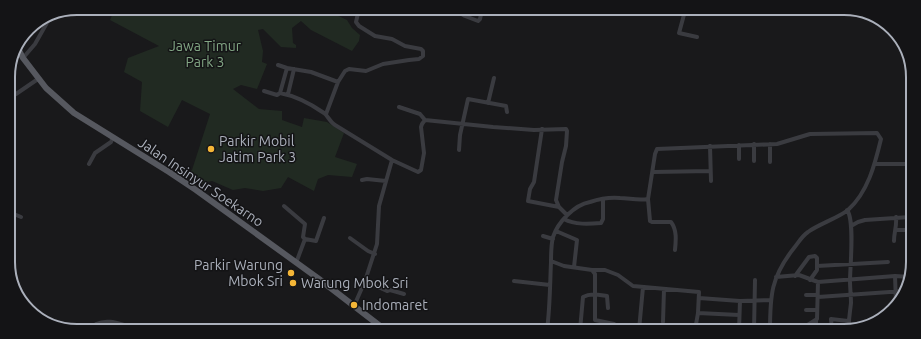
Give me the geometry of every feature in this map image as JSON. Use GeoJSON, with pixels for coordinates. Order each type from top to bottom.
{"type":"FeatureCollection","features":[{"type":"Feature","properties":{"kind":"main road","name":"Jalan Insinyur Soekarno"},"geometry":{"type":"LineString","coordinates":[[20,52],[38,79],[69,109],[196,190],[377,324]]}},
{"type":"Feature","properties":{"kind":"street"},"geometry":{"type":"LineString","coordinates":[[326,114],[338,82],[346,70],[366,71],[383,64],[418,60],[423,56],[423,51],[421,49],[404,46],[392,39],[375,36],[359,26],[356,22],[358,15]]}},
{"type":"Feature","properties":{"kind":"street"},"geometry":{"type":"LineString","coordinates":[[463,15],[478,21],[481,15]]}},
{"type":"Feature","properties":{"kind":"street"},"geometry":{"type":"LineString","coordinates":[[684,15],[679,33],[697,37]]}},
{"type":"Feature","properties":{"kind":"street"},"geometry":{"type":"LineString","coordinates":[[23,58],[35,44],[47,23]]}},
{"type":"Feature","properties":{"kind":"street"},"geometry":{"type":"LineString","coordinates":[[278,65],[311,72],[338,82]]}},
{"type":"Feature","properties":{"kind":"street"},"geometry":{"type":"LineString","coordinates":[[280,92],[287,68]]}},
{"type":"Feature","properties":{"kind":"street"},"geometry":{"type":"LineString","coordinates":[[288,94],[294,69]]}},
{"type":"Feature","properties":{"kind":"street"},"geometry":{"type":"LineString","coordinates":[[488,102],[494,78]]}},
{"type":"Feature","properties":{"kind":"street"},"geometry":{"type":"LineString","coordinates":[[16,94],[38,79]]}},
{"type":"Feature","properties":{"kind":"street"},"geometry":{"type":"LineString","coordinates":[[264,91],[277,95],[280,92],[301,100],[326,114],[330,122],[334,125],[413,171],[420,172],[424,159],[421,127],[425,120]]}},
{"type":"Feature","properties":{"kind":"street"},"geometry":{"type":"LineString","coordinates":[[459,150],[462,124],[468,99],[506,106],[507,112]]}},
{"type":"Feature","properties":{"kind":"street"},"geometry":{"type":"LineString","coordinates":[[399,107],[420,114],[425,120],[493,127],[542,129],[565,128],[567,131],[566,146],[556,200],[559,207],[567,215]]}},
{"type":"Feature","properties":{"kind":"street"},"geometry":{"type":"LineString","coordinates":[[542,129],[534,182],[530,189],[528,201],[559,207]]}},
{"type":"Feature","properties":{"kind":"street"},"geometry":{"type":"LineString","coordinates":[[675,250],[675,228],[672,223],[669,221],[650,221],[648,199],[657,149],[770,144],[780,143],[810,134],[877,133],[881,139],[875,164],[863,191],[847,210],[806,233],[785,259],[773,286],[770,300],[770,324]]}},
{"type":"Feature","properties":{"kind":"street"},"geometry":{"type":"LineString","coordinates":[[89,164],[95,153],[111,142],[113,137]]}},
{"type":"Feature","properties":{"kind":"street"},"geometry":{"type":"LineString","coordinates":[[754,144],[754,161]]}},
{"type":"Feature","properties":{"kind":"street"},"geometry":{"type":"LineString","coordinates":[[770,144],[770,162]]}},
{"type":"Feature","properties":{"kind":"street"},"geometry":{"type":"LineString","coordinates":[[739,145],[739,159]]}},
{"type":"Feature","properties":{"kind":"street"},"geometry":{"type":"LineString","coordinates":[[710,146],[711,181]]}},
{"type":"Feature","properties":{"kind":"street"},"geometry":{"type":"LineString","coordinates":[[354,306],[365,281],[374,254],[378,238],[379,206],[392,160]]}},
{"type":"Feature","properties":{"kind":"street"},"geometry":{"type":"LineString","coordinates":[[875,164],[906,164]]}},
{"type":"Feature","properties":{"kind":"street"},"geometry":{"type":"LineString","coordinates":[[653,172],[710,171]]}},
{"type":"Feature","properties":{"kind":"street"},"geometry":{"type":"LineString","coordinates":[[362,180],[367,179],[386,181]]}},
{"type":"Feature","properties":{"kind":"street"},"geometry":{"type":"LineString","coordinates":[[547,324],[553,239],[556,231],[567,215],[577,207],[587,202],[602,199],[648,199]]}},
{"type":"Feature","properties":{"kind":"street"},"geometry":{"type":"LineString","coordinates":[[564,220],[587,224],[601,223],[603,219],[602,199]]}},
{"type":"Feature","properties":{"kind":"street"},"geometry":{"type":"LineString","coordinates":[[284,206],[305,223],[302,237],[305,239],[316,241],[324,218]]}},
{"type":"Feature","properties":{"kind":"street"},"geometry":{"type":"LineString","coordinates":[[831,324],[831,319],[848,321],[851,296],[851,226],[849,213],[847,210]]}},
{"type":"Feature","properties":{"kind":"street"},"geometry":{"type":"LineString","coordinates":[[15,214],[21,217]]}},
{"type":"Feature","properties":{"kind":"street"},"geometry":{"type":"LineString","coordinates":[[894,241],[896,217]]}},
{"type":"Feature","properties":{"kind":"street"},"geometry":{"type":"LineString","coordinates":[[851,226],[865,220],[906,217]]}},
{"type":"Feature","properties":{"kind":"street"},"geometry":{"type":"LineString","coordinates":[[896,230],[906,230]]}},
{"type":"Feature","properties":{"kind":"street"},"geometry":{"type":"LineString","coordinates":[[556,231],[577,241],[574,268]]}},
{"type":"Feature","properties":{"kind":"street"},"geometry":{"type":"LineString","coordinates":[[543,236],[553,239]]}},
{"type":"Feature","properties":{"kind":"street"},"geometry":{"type":"LineString","coordinates":[[350,238],[374,254]]}},
{"type":"Feature","properties":{"kind":"street"},"geometry":{"type":"LineString","coordinates":[[296,263],[305,239]]}},
{"type":"Feature","properties":{"kind":"street"},"geometry":{"type":"LineString","coordinates":[[795,276],[810,257],[816,257],[817,266],[815,273],[810,280]]}},
{"type":"Feature","properties":{"kind":"street"},"geometry":{"type":"LineString","coordinates":[[551,261],[574,268],[605,270],[621,277],[633,286],[698,291],[699,298],[696,324]]}},
{"type":"Feature","properties":{"kind":"street"},"geometry":{"type":"LineString","coordinates":[[817,266],[888,262]]}},
{"type":"Feature","properties":{"kind":"street"},"geometry":{"type":"LineString","coordinates":[[592,270],[595,274],[595,320],[614,324]]}},
{"type":"Feature","properties":{"kind":"street"},"geometry":{"type":"LineString","coordinates":[[776,277],[801,276],[818,282],[904,277]]}},
{"type":"Feature","properties":{"kind":"street"},"geometry":{"type":"LineString","coordinates":[[895,276],[896,296]]}},
{"type":"Feature","properties":{"kind":"street"},"geometry":{"type":"LineString","coordinates":[[514,280],[550,285]]}},
{"type":"Feature","properties":{"kind":"street"},"geometry":{"type":"LineString","coordinates":[[754,324],[755,280]]}},
{"type":"Feature","properties":{"kind":"street"},"geometry":{"type":"LineString","coordinates":[[365,281],[386,291],[390,290],[404,294]]}},
{"type":"Feature","properties":{"kind":"street"},"geometry":{"type":"LineString","coordinates":[[816,324],[818,282]]}},
{"type":"Feature","properties":{"kind":"street"},"geometry":{"type":"LineString","coordinates":[[640,324],[643,287]]}},
{"type":"Feature","properties":{"kind":"street"},"geometry":{"type":"LineString","coordinates":[[663,322],[664,289]]}},
{"type":"Feature","properties":{"kind":"street"},"geometry":{"type":"LineString","coordinates":[[806,295],[851,296],[896,292]]}},
{"type":"Feature","properties":{"kind":"street"},"geometry":{"type":"LineString","coordinates":[[581,324],[584,297],[587,295],[595,294],[607,296],[608,308]]}},
{"type":"Feature","properties":{"kind":"street"},"geometry":{"type":"LineString","coordinates":[[699,298],[740,301],[770,300]]}},
{"type":"Feature","properties":{"kind":"street"},"geometry":{"type":"LineString","coordinates":[[739,324],[740,301]]}},
{"type":"Feature","properties":{"kind":"street"},"geometry":{"type":"LineString","coordinates":[[806,310],[817,310]]}},
{"type":"Feature","properties":{"kind":"street"},"geometry":{"type":"LineString","coordinates":[[698,313],[739,315]]}},
{"type":"Feature","properties":{"kind":"street"},"geometry":{"type":"LineString","coordinates":[[809,324],[816,320]]}},
{"type":"Feature","properties":{"kind":"street"},"geometry":{"type":"LineString","coordinates":[[96,324],[105,321],[122,324]]}},
{"type":"Feature","properties":{"kind":"green space","name":"Jawa Timur Park 3"},"geometry":{"type":"Polygon","coordinates":[[[112,15],[337,15],[347,20],[352,28],[360,35],[359,41],[352,51],[311,30],[301,21],[292,28],[293,43],[296,45],[296,48],[281,47],[263,29],[258,30],[263,51],[262,62],[267,64],[257,89],[241,85],[233,89],[259,109],[282,111],[282,120],[302,127],[304,118],[327,122],[344,133],[335,157],[357,164],[352,177],[328,175],[318,179],[314,191],[288,177],[281,188],[263,191],[245,188],[233,190],[212,181],[207,182],[205,186],[187,174],[192,170],[210,114],[182,100],[168,127],[140,111],[142,82],[124,72],[128,58],[159,46],[110,20],[112,15]]]}},
{"type":"Feature","properties":{"kind":"place","name":"Parkir Mobil Jatim Park 3"},"geometry":{"type":"Point","coordinates":[211,149]}},
{"type":"Feature","properties":{"kind":"place","name":"Parkir Warung Mbok Sri"},"geometry":{"type":"Point","coordinates":[291,273]}},
{"type":"Feature","properties":{"kind":"place","name":"Warung Mbok Sri"},"geometry":{"type":"Point","coordinates":[293,283]}},
{"type":"Feature","properties":{"kind":"place","name":"Indomaret"},"geometry":{"type":"Point","coordinates":[354,305]}}]}
